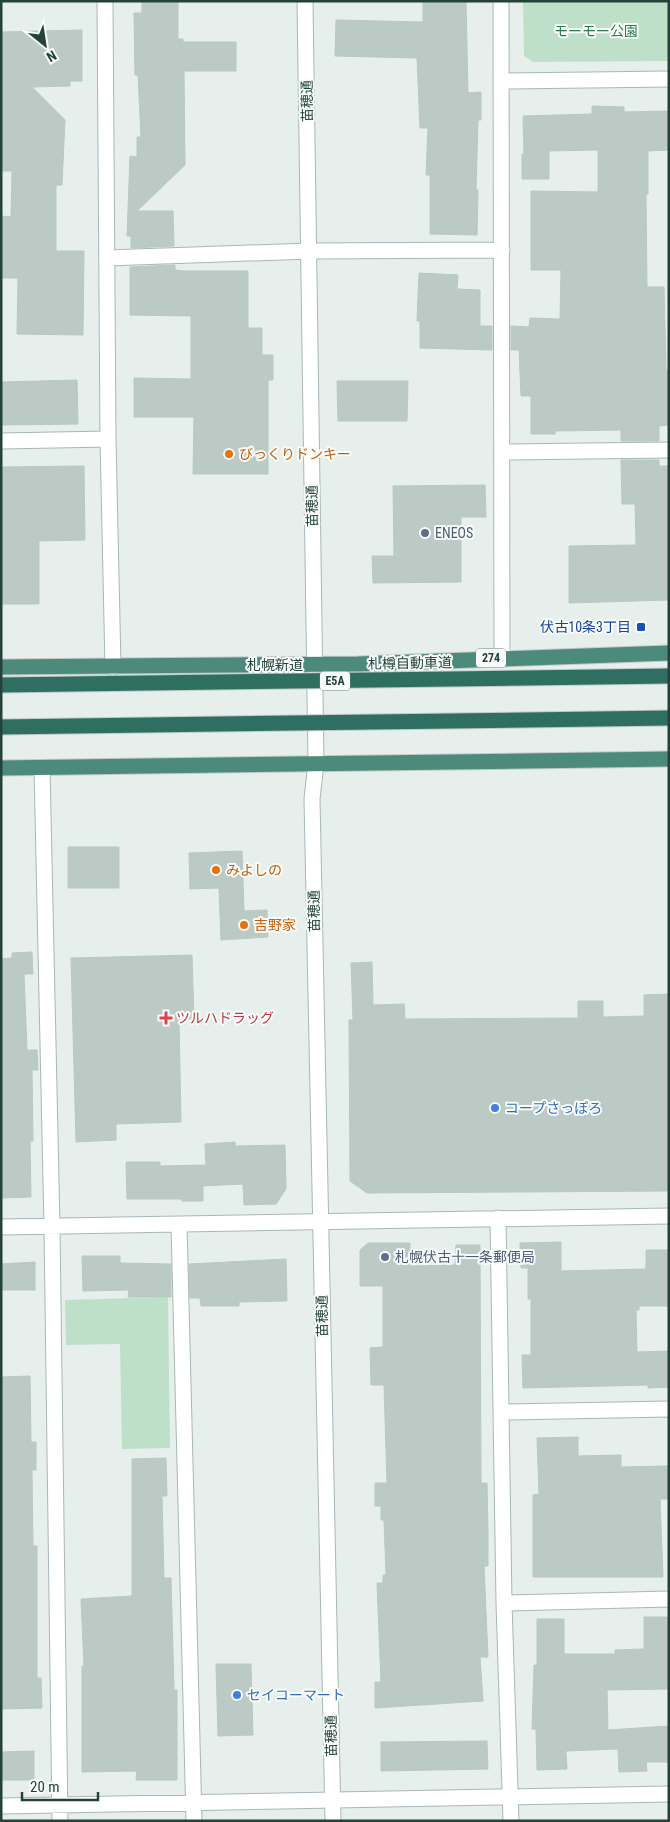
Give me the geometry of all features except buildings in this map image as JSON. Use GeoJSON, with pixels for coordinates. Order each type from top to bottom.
{"type":"FeatureCollection","features":[{"type":"Feature","properties":{"kind":"highway","name":"札幌新道"},"geometry":{"type":"LineString","coordinates":[[1,667],[313,665],[669,652]]}},
{"type":"Feature","properties":{"kind":"highway","name":"札樽自動車道"},"geometry":{"type":"LineString","coordinates":[[1,685],[669,676]]}},
{"type":"Feature","properties":{"kind":"highway"},"geometry":{"type":"LineString","coordinates":[[1,727],[669,718]]}},
{"type":"Feature","properties":{"kind":"highway"},"geometry":{"type":"LineString","coordinates":[[1,768],[669,759]]}},
{"type":"Feature","properties":{"kind":"street"},"geometry":{"type":"LineString","coordinates":[[105,1],[108,439],[112,667]]}},
{"type":"Feature","properties":{"kind":"street","name":"苗穂通"},"geometry":{"type":"LineString","coordinates":[[305,1],[310,251],[313,665],[316,763],[312,799],[333,1821]]}},
{"type":"Feature","properties":{"kind":"street"},"geometry":{"type":"LineString","coordinates":[[501,1],[502,657]]}},
{"type":"Feature","properties":{"kind":"street"},"geometry":{"type":"LineString","coordinates":[[501,81],[669,79]]}},
{"type":"Feature","properties":{"kind":"street"},"geometry":{"type":"LineString","coordinates":[[107,258],[310,251],[502,250]]}},
{"type":"Feature","properties":{"kind":"street"},"geometry":{"type":"LineString","coordinates":[[1,441],[108,439]]}},
{"type":"Feature","properties":{"kind":"street"},"geometry":{"type":"LineString","coordinates":[[503,452],[669,450]]}},
{"type":"Feature","properties":{"kind":"street"},"geometry":{"type":"LineString","coordinates":[[42,768],[52,1227],[60,1821]]}},
{"type":"Feature","properties":{"kind":"street"},"geometry":{"type":"LineString","coordinates":[[1,1228],[669,1216]]}},
{"type":"Feature","properties":{"kind":"street"},"geometry":{"type":"LineString","coordinates":[[498,1218],[504,1603],[511,1821]]}},
{"type":"Feature","properties":{"kind":"street"},"geometry":{"type":"LineString","coordinates":[[179,1225],[194,1821]]}},
{"type":"Feature","properties":{"kind":"street"},"geometry":{"type":"LineString","coordinates":[[502,1412],[669,1408]]}},
{"type":"Feature","properties":{"kind":"street"},"geometry":{"type":"LineString","coordinates":[[504,1603],[669,1599]]}},
{"type":"Feature","properties":{"kind":"street"},"geometry":{"type":"LineString","coordinates":[[1,1806],[669,1794]]}},
{"type":"Feature","properties":{"kind":"green space","name":"モーモー公園"},"geometry":{"type":"Polygon","coordinates":[[[523,1],[669,1],[669,61],[533,62],[524,56],[523,1]]]}},
{"type":"Feature","properties":{"kind":"green space"},"geometry":{"type":"Polygon","coordinates":[[[168,1297],[170,1448],[122,1449],[120,1344],[66,1345],[65,1300],[168,1297]]]}},
{"type":"Feature","properties":{"kind":"place","name":"びっくりドンキー"},"geometry":{"type":"Point","coordinates":[229,454]}},
{"type":"Feature","properties":{"kind":"place","name":"ENEOS"},"geometry":{"type":"Point","coordinates":[425,533]}},
{"type":"Feature","properties":{"kind":"place","name":"伏古10条3丁目"},"geometry":{"type":"Point","coordinates":[641,627]}},
{"type":"Feature","properties":{"kind":"place","name":"みよしの"},"geometry":{"type":"Point","coordinates":[216,870]}},
{"type":"Feature","properties":{"kind":"place","name":"吉野家"},"geometry":{"type":"Point","coordinates":[244,925]}},
{"type":"Feature","properties":{"kind":"place","name":"ツルハドラッグ"},"geometry":{"type":"Point","coordinates":[166,1018]}},
{"type":"Feature","properties":{"kind":"place","name":"コープさっぽろ"},"geometry":{"type":"Point","coordinates":[495,1108]}},
{"type":"Feature","properties":{"kind":"place","name":"札幌伏古十一条郵便局"},"geometry":{"type":"Point","coordinates":[385,1257]}},
{"type":"Feature","properties":{"kind":"place","name":"セイコーマート"},"geometry":{"type":"Point","coordinates":[237,1695]}}]}
